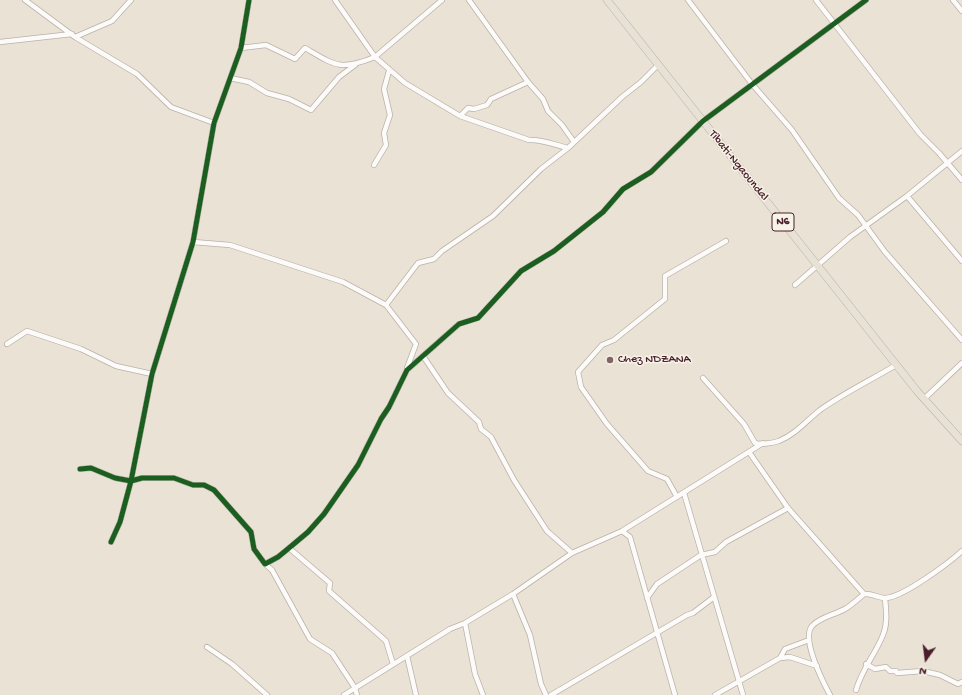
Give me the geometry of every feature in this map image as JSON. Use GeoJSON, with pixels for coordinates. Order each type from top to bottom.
{"type":"FeatureCollection","features":[{"type":"Feature","properties":{"kind":"highway","name":"Tibati-Ngaoundal"},"geometry":{"type":"LineString","coordinates":[[607,0],[896,365],[924,399],[959,433],[962,441]]}},
{"type":"Feature","properties":{"kind":"street"},"geometry":{"type":"LineString","coordinates":[[25,0],[73,35],[137,74],[171,107],[214,123]]}},
{"type":"Feature","properties":{"kind":"street"},"geometry":{"type":"LineString","coordinates":[[0,42],[73,35],[112,21],[131,0]]}},
{"type":"Feature","properties":{"kind":"street"},"geometry":{"type":"LineString","coordinates":[[111,542],[120,522],[132,481],[152,374],[193,242],[214,123],[241,48],[249,0]]}},
{"type":"Feature","properties":{"kind":"street"},"geometry":{"type":"LineString","coordinates":[[335,0],[375,57],[389,71],[405,83],[460,116],[529,140],[539,140],[568,148]]}},
{"type":"Feature","properties":{"kind":"street"},"geometry":{"type":"LineString","coordinates":[[230,78],[249,82],[267,93],[289,99],[312,110],[339,77],[355,65],[375,57],[442,0]]}},
{"type":"Feature","properties":{"kind":"street"},"geometry":{"type":"LineString","coordinates":[[469,0],[528,82],[543,99],[548,111],[562,125],[574,142]]}},
{"type":"Feature","properties":{"kind":"street"},"geometry":{"type":"LineString","coordinates":[[688,0],[752,84],[789,126],[839,198],[855,212],[885,252],[962,340]]}},
{"type":"Feature","properties":{"kind":"street"},"geometry":{"type":"LineString","coordinates":[[816,0],[833,24],[889,92],[920,134],[962,180]]}},
{"type":"Feature","properties":{"kind":"street"},"geometry":{"type":"LineString","coordinates":[[407,370],[459,324],[478,318],[521,271],[554,251],[603,212],[623,189],[651,172],[703,121],[866,0]]}},
{"type":"Feature","properties":{"kind":"street"},"geometry":{"type":"LineString","coordinates":[[953,0],[962,11]]}},
{"type":"Feature","properties":{"kind":"street"},"geometry":{"type":"LineString","coordinates":[[241,48],[266,45],[294,59],[305,48],[334,65],[355,65]]}},
{"type":"Feature","properties":{"kind":"street"},"geometry":{"type":"LineString","coordinates":[[386,305],[418,263],[434,259],[442,250],[493,216],[541,169],[568,148],[658,65]]}},
{"type":"Feature","properties":{"kind":"street"},"geometry":{"type":"LineString","coordinates":[[374,165],[386,145],[384,133],[390,115],[384,89],[389,71]]}},
{"type":"Feature","properties":{"kind":"street"},"geometry":{"type":"LineString","coordinates":[[460,116],[468,108],[487,106],[491,99],[528,82]]}},
{"type":"Feature","properties":{"kind":"street"},"geometry":{"type":"LineString","coordinates":[[794,285],[865,225],[907,196],[962,152]]}},
{"type":"Feature","properties":{"kind":"street"},"geometry":{"type":"LineString","coordinates":[[907,196],[962,261]]}},
{"type":"Feature","properties":{"kind":"street"},"geometry":{"type":"LineString","coordinates":[[677,497],[667,479],[648,471],[607,424],[582,387],[578,372],[602,345],[614,340],[665,299],[665,276],[726,241]]}},
{"type":"Feature","properties":{"kind":"street"},"geometry":{"type":"LineString","coordinates":[[193,242],[230,244],[343,282],[386,305],[416,344],[407,370],[390,406],[381,419],[358,465],[324,514],[308,532],[278,557],[265,564]]}},
{"type":"Feature","properties":{"kind":"street"},"geometry":{"type":"LineString","coordinates":[[7,344],[28,331],[81,349],[116,366],[152,374]]}},
{"type":"Feature","properties":{"kind":"street"},"geometry":{"type":"LineString","coordinates":[[423,356],[448,394],[479,422],[481,429],[491,437],[514,480],[547,531],[572,553]]}},
{"type":"Feature","properties":{"kind":"street"},"geometry":{"type":"LineString","coordinates":[[924,399],[962,363]]}},
{"type":"Feature","properties":{"kind":"street"},"geometry":{"type":"LineString","coordinates":[[703,378],[744,424],[755,443],[763,443],[778,441],[802,428],[819,411],[840,397],[896,365]]}},
{"type":"Feature","properties":{"kind":"street"},"geometry":{"type":"LineString","coordinates":[[344,695],[450,629],[465,623],[513,594],[572,553],[622,531],[763,443]]}},
{"type":"Feature","properties":{"kind":"street"},"geometry":{"type":"LineString","coordinates":[[749,452],[788,508],[864,594],[885,598],[894,595],[927,578],[962,551]]}},
{"type":"Feature","properties":{"kind":"street"},"geometry":{"type":"LineString","coordinates":[[80,469],[91,468],[115,478],[132,481],[142,478],[174,478],[193,485],[204,485],[214,490],[251,532],[254,549],[265,564],[272,570],[310,639],[332,653],[355,688],[357,695]]}},
{"type":"Feature","properties":{"kind":"street"},"geometry":{"type":"LineString","coordinates":[[684,493],[742,695]]}},
{"type":"Feature","properties":{"kind":"street"},"geometry":{"type":"LineString","coordinates":[[647,598],[656,584],[702,555],[715,552],[726,542],[788,508]]}},
{"type":"Feature","properties":{"kind":"street"},"geometry":{"type":"LineString","coordinates":[[622,531],[630,537],[675,695]]}},
{"type":"Feature","properties":{"kind":"street"},"geometry":{"type":"LineString","coordinates":[[289,548],[330,583],[329,592],[386,641],[393,664]]}},
{"type":"Feature","properties":{"kind":"street"},"geometry":{"type":"LineString","coordinates":[[513,594],[530,635],[541,684],[546,695]]}},
{"type":"Feature","properties":{"kind":"street"},"geometry":{"type":"LineString","coordinates":[[830,695],[811,651],[809,640],[810,633],[813,626],[827,616],[846,608],[864,594]]}},
{"type":"Feature","properties":{"kind":"street"},"geometry":{"type":"LineString","coordinates":[[550,695],[657,632],[693,613],[714,597]]}},
{"type":"Feature","properties":{"kind":"street"},"geometry":{"type":"LineString","coordinates":[[856,690],[860,674],[883,635],[886,619],[885,598]]}},
{"type":"Feature","properties":{"kind":"street"},"geometry":{"type":"LineString","coordinates":[[465,623],[475,674],[483,695]]}},
{"type":"Feature","properties":{"kind":"street"},"geometry":{"type":"LineString","coordinates":[[780,658],[785,649],[809,640]]}},
{"type":"Feature","properties":{"kind":"street"},"geometry":{"type":"LineString","coordinates":[[207,647],[232,664],[267,695]]}},
{"type":"Feature","properties":{"kind":"street"},"geometry":{"type":"LineString","coordinates":[[407,656],[416,695]]}},
{"type":"Feature","properties":{"kind":"street"},"geometry":{"type":"LineString","coordinates":[[715,695],[780,658],[790,657],[817,666]]}},
{"type":"Feature","properties":{"kind":"street"},"geometry":{"type":"LineString","coordinates":[[866,664],[875,669],[886,667],[890,671],[896,671],[897,673],[923,670],[940,675],[958,684],[962,682]]}},
{"type":"Feature","properties":{"kind":"cycle path"},"geometry":{"type":"LineString","coordinates":[[111,542],[120,522],[131,481],[152,374],[193,242],[214,123],[241,48],[249,0]]}},
{"type":"Feature","properties":{"kind":"cycle path"},"geometry":{"type":"LineString","coordinates":[[80,469],[91,468],[115,478],[131,481],[142,478],[174,478],[193,485],[204,485],[214,490],[251,532],[254,549],[265,564],[278,557],[308,532],[324,514],[358,465],[407,370],[459,324],[478,318],[521,271],[554,251],[603,212],[623,189],[651,172],[703,121],[866,0]]}},
{"type":"Feature","properties":{"kind":"place","name":"Chez NDZANA"},"geometry":{"type":"Point","coordinates":[610,360]}}]}
